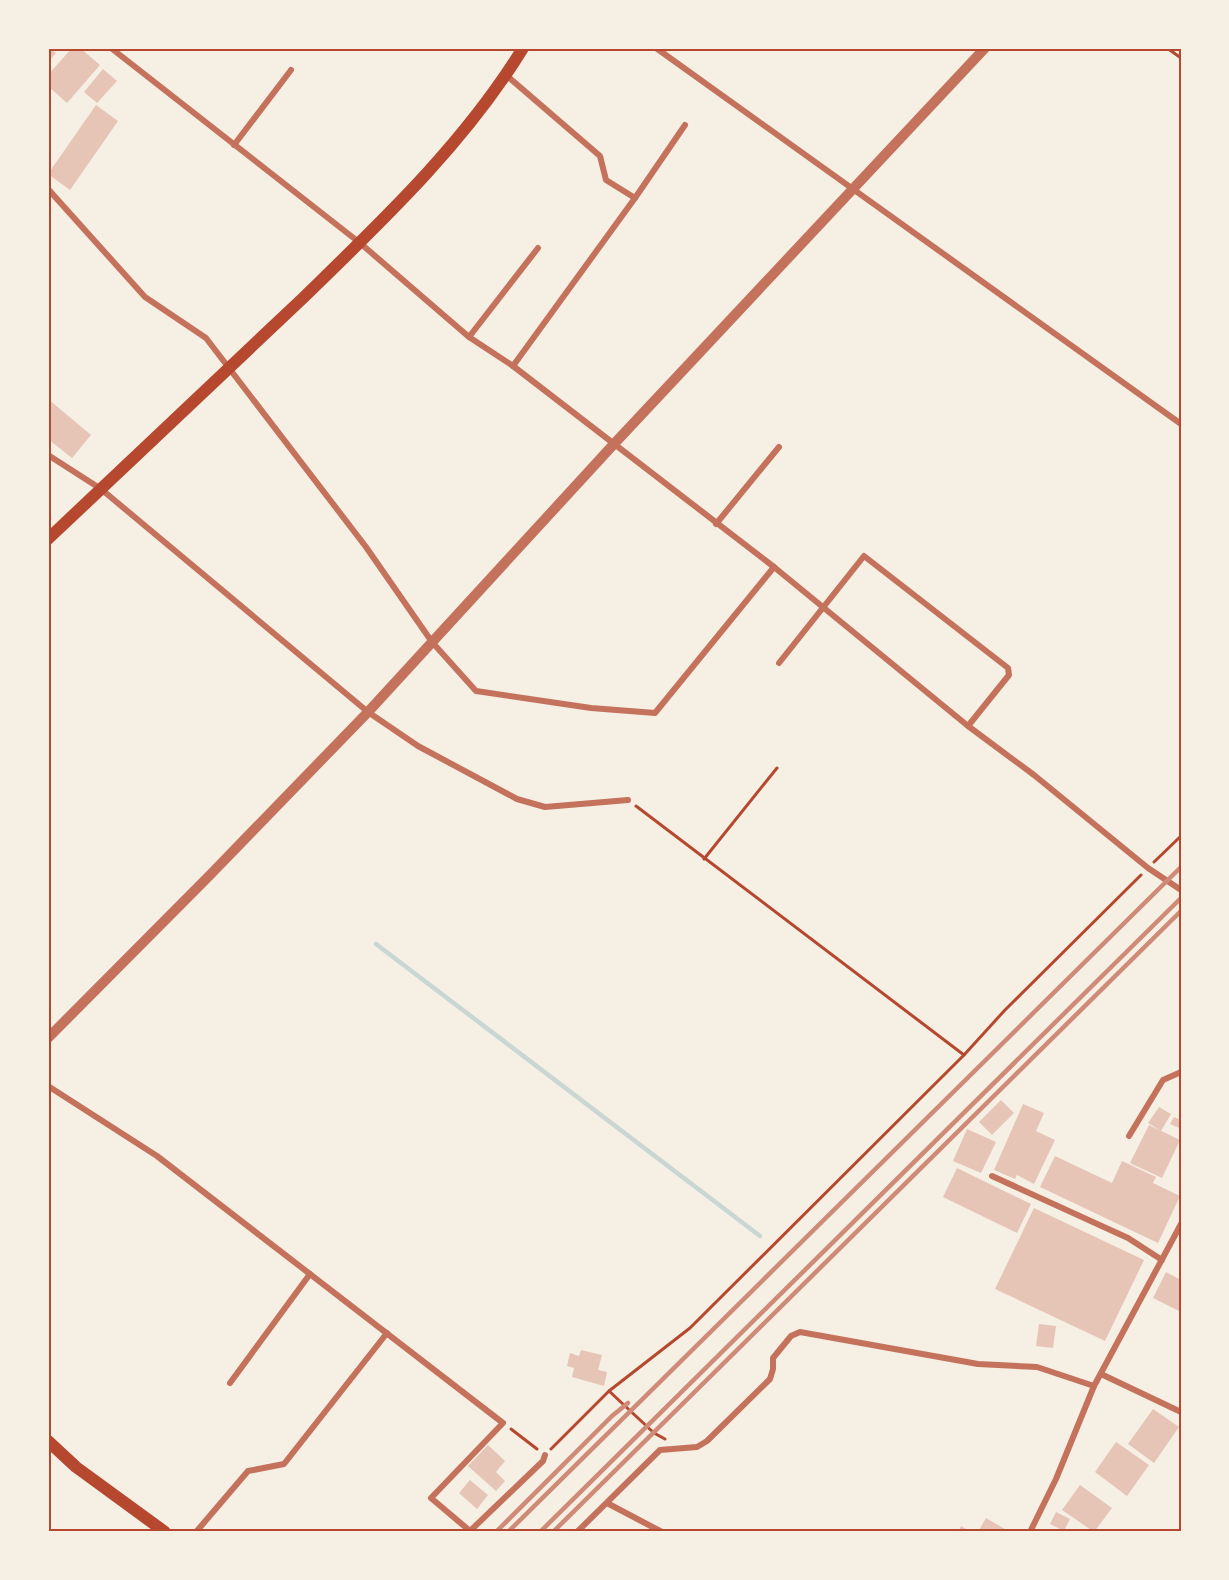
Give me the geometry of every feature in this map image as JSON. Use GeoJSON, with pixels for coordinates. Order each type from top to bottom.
{"type":"FeatureCollection","features":[{"type":"Feature","properties":{"kind":"main road"},"geometry":{"type":"LineString","coordinates":[[48,539],[360,243],[434,167],[489,100],[523,48]]}},
{"type":"Feature","properties":{"kind":"main road"},"geometry":{"type":"LineString","coordinates":[[49,1443],[76,1467],[165,1532]]}},
{"type":"Feature","properties":{"kind":"street"},"geometry":{"type":"LineString","coordinates":[[111,48],[360,243],[469,337],[513,366],[774,567],[968,726],[1034,775],[1148,868],[1181,890]]}},
{"type":"Feature","properties":{"kind":"street"},"geometry":{"type":"LineString","coordinates":[[656,48],[1181,424]]}},
{"type":"Feature","properties":{"kind":"street"},"geometry":{"type":"LineString","coordinates":[[48,1038],[210,876],[368,712],[613,445],[985,48]]}},
{"type":"Feature","properties":{"kind":"street"},"geometry":{"type":"LineString","coordinates":[[234,145],[291,70]]}},
{"type":"Feature","properties":{"kind":"street"},"geometry":{"type":"LineString","coordinates":[[506,75],[600,156],[606,180],[635,198]]}},
{"type":"Feature","properties":{"kind":"street"},"geometry":{"type":"LineString","coordinates":[[513,366],[685,125]]}},
{"type":"Feature","properties":{"kind":"street"},"geometry":{"type":"LineString","coordinates":[[48,189],[146,297],[206,338],[366,547],[432,642],[476,691],[591,708],[655,712],[774,567]]}},
{"type":"Feature","properties":{"kind":"street"},"geometry":{"type":"LineString","coordinates":[[469,337],[538,248]]}},
{"type":"Feature","properties":{"kind":"street"},"geometry":{"type":"LineString","coordinates":[[716,524],[779,447]]}},
{"type":"Feature","properties":{"kind":"street"},"geometry":{"type":"LineString","coordinates":[[48,455],[101,489],[368,712],[418,746],[517,799],[545,807],[628,800]]}},
{"type":"Feature","properties":{"kind":"street"},"geometry":{"type":"LineString","coordinates":[[779,663],[864,556],[1008,668],[1009,675],[968,726]]}},
{"type":"Feature","properties":{"kind":"street"},"geometry":{"type":"LineString","coordinates":[[1130,1136],[1163,1080],[1181,1072]]}},
{"type":"Feature","properties":{"kind":"street"},"geometry":{"type":"LineString","coordinates":[[48,1086],[157,1156],[503,1423],[431,1498],[470,1531],[543,1461],[545,1455]]}},
{"type":"Feature","properties":{"kind":"street"},"geometry":{"type":"LineString","coordinates":[[992,1176],[1128,1238],[1162,1260]]}},
{"type":"Feature","properties":{"kind":"street"},"geometry":{"type":"LineString","coordinates":[[1030,1532],[1056,1479],[1094,1386],[1181,1224]]}},
{"type":"Feature","properties":{"kind":"street"},"geometry":{"type":"LineString","coordinates":[[231,1383],[310,1274]]}},
{"type":"Feature","properties":{"kind":"street"},"geometry":{"type":"LineString","coordinates":[[577,1532],[660,1450],[697,1447],[707,1441],[770,1379],[773,1358],[791,1336],[800,1332],[978,1364],[1037,1367],[1094,1386]]}},
{"type":"Feature","properties":{"kind":"street"},"geometry":{"type":"LineString","coordinates":[[196,1532],[248,1471],[284,1464],[387,1333]]}},
{"type":"Feature","properties":{"kind":"street"},"geometry":{"type":"LineString","coordinates":[[1101,1374],[1181,1412]]}},
{"type":"Feature","properties":{"kind":"street"},"geometry":{"type":"LineString","coordinates":[[607,1503],[662,1532]]}},
{"type":"Feature","properties":{"kind":"path"},"geometry":{"type":"LineString","coordinates":[[1167,48],[1181,58]]}},
{"type":"Feature","properties":{"kind":"path"},"geometry":{"type":"LineString","coordinates":[[704,859],[777,768]]}},
{"type":"Feature","properties":{"kind":"path"},"geometry":{"type":"LineString","coordinates":[[628,800],[964,1056]]}},
{"type":"Feature","properties":{"kind":"path"},"geometry":{"type":"LineString","coordinates":[[503,1423],[545,1455],[609,1391],[690,1328],[964,1056],[1005,1010],[1181,836]]}},
{"type":"Feature","properties":{"kind":"path"},"geometry":{"type":"LineString","coordinates":[[609,1391],[660,1438],[686,1447]]}},
{"type":"Feature","properties":{"kind":"building"},"geometry":{"type":"Polygon","coordinates":[[[48,48],[56,53],[48,62],[48,48]]]}},
{"type":"Feature","properties":{"kind":"building"},"geometry":{"type":"Polygon","coordinates":[[[72,48],[80,48],[100,65],[67,103],[48,86],[48,75],[72,48]]]}},
{"type":"Feature","properties":{"kind":"building"},"geometry":{"type":"Polygon","coordinates":[[[103,69],[117,81],[97,103],[84,92],[103,69]]]}},
{"type":"Feature","properties":{"kind":"building"},"geometry":{"type":"Polygon","coordinates":[[[96,105],[118,121],[70,190],[48,174],[96,105]]]}},
{"type":"Feature","properties":{"kind":"building"},"geometry":{"type":"Polygon","coordinates":[[[48,399],[91,435],[72,458],[48,439],[48,399]]]}},
{"type":"Feature","properties":{"kind":"building"},"geometry":{"type":"Polygon","coordinates":[[[1001,1100],[1014,1113],[992,1135],[979,1122],[1001,1100]]]}},
{"type":"Feature","properties":{"kind":"building"},"geometry":{"type":"Polygon","coordinates":[[[1023,1104],[1044,1113],[1036,1131],[1055,1140],[1034,1184],[1017,1175],[1015,1179],[994,1170],[1023,1104]]]}},
{"type":"Feature","properties":{"kind":"building"},"geometry":{"type":"Polygon","coordinates":[[[1159,1107],[1171,1114],[1161,1131],[1148,1123],[1159,1107]]]}},
{"type":"Feature","properties":{"kind":"building"},"geometry":{"type":"Polygon","coordinates":[[[1174,1117],[1181,1120],[1181,1129],[1170,1124],[1174,1117]]]}},
{"type":"Feature","properties":{"kind":"building"},"geometry":{"type":"Polygon","coordinates":[[[1149,1125],[1180,1140],[1162,1178],[1130,1163],[1149,1125]]]}},
{"type":"Feature","properties":{"kind":"building"},"geometry":{"type":"Polygon","coordinates":[[[967,1129],[996,1142],[981,1173],[953,1161],[967,1129]]]}},
{"type":"Feature","properties":{"kind":"building"},"geometry":{"type":"Polygon","coordinates":[[[1055,1156],[1112,1183],[1122,1161],[1156,1177],[1153,1183],[1180,1196],[1158,1243],[1040,1187],[1055,1156]]]}},
{"type":"Feature","properties":{"kind":"building"},"geometry":{"type":"Polygon","coordinates":[[[957,1168],[1031,1204],[1017,1233],[943,1197],[957,1168]]]}},
{"type":"Feature","properties":{"kind":"building"},"geometry":{"type":"Polygon","coordinates":[[[1034,1208],[1144,1260],[1105,1341],[995,1289],[1034,1208]]]}},
{"type":"Feature","properties":{"kind":"building"},"geometry":{"type":"Polygon","coordinates":[[[1166,1272],[1181,1280],[1181,1312],[1153,1298],[1166,1272]]]}},
{"type":"Feature","properties":{"kind":"building"},"geometry":{"type":"Polygon","coordinates":[[[1039,1324],[1056,1326],[1053,1348],[1036,1346],[1039,1324]]]}},
{"type":"Feature","properties":{"kind":"building"},"geometry":{"type":"Polygon","coordinates":[[[581,1350],[602,1355],[598,1370],[607,1372],[604,1386],[572,1377],[574,1368],[567,1366],[570,1353],[579,1356],[581,1350]]]}},
{"type":"Feature","properties":{"kind":"building"},"geometry":{"type":"Polygon","coordinates":[[[1153,1409],[1179,1427],[1154,1463],[1128,1444],[1153,1409]]]}},
{"type":"Feature","properties":{"kind":"building"},"geometry":{"type":"Polygon","coordinates":[[[1116,1442],[1149,1465],[1127,1496],[1095,1472],[1116,1442]]]}},
{"type":"Feature","properties":{"kind":"building"},"geometry":{"type":"Polygon","coordinates":[[[488,1445],[505,1461],[496,1472],[505,1481],[496,1491],[468,1466],[488,1445]]]}},
{"type":"Feature","properties":{"kind":"building"},"geometry":{"type":"Polygon","coordinates":[[[470,1480],[488,1495],[477,1509],[459,1493],[470,1480]]]}},
{"type":"Feature","properties":{"kind":"building"},"geometry":{"type":"Polygon","coordinates":[[[1080,1485],[1112,1508],[1094,1532],[1062,1510],[1080,1485]]]}},
{"type":"Feature","properties":{"kind":"building"},"geometry":{"type":"Polygon","coordinates":[[[1056,1512],[1070,1519],[1064,1531],[1050,1524],[1056,1512]]]}},
{"type":"Feature","properties":{"kind":"building"},"geometry":{"type":"Polygon","coordinates":[[[986,1518],[1010,1532],[978,1532],[986,1518]]]}},
{"type":"Feature","properties":{"kind":"building"},"geometry":{"type":"Polygon","coordinates":[[[961,1526],[971,1532],[958,1532],[961,1526]]]}},
{"type":"Feature","properties":{"kind":"waterway"},"geometry":{"type":"LineString","coordinates":[[376,944],[760,1236]]}},
{"type":"Feature","properties":{"kind":"railway"},"geometry":{"type":"LineString","coordinates":[[508,1532],[1181,867]]}},
{"type":"Feature","properties":{"kind":"railway"},"geometry":{"type":"LineString","coordinates":[[540,1532],[1181,898]]}},
{"type":"Feature","properties":{"kind":"railway"},"geometry":{"type":"LineString","coordinates":[[553,1532],[1181,911]]}},
{"type":"Feature","properties":{"kind":"railway"},"geometry":{"type":"LineString","coordinates":[[496,1532],[612,1416],[628,1403]]}}]}
